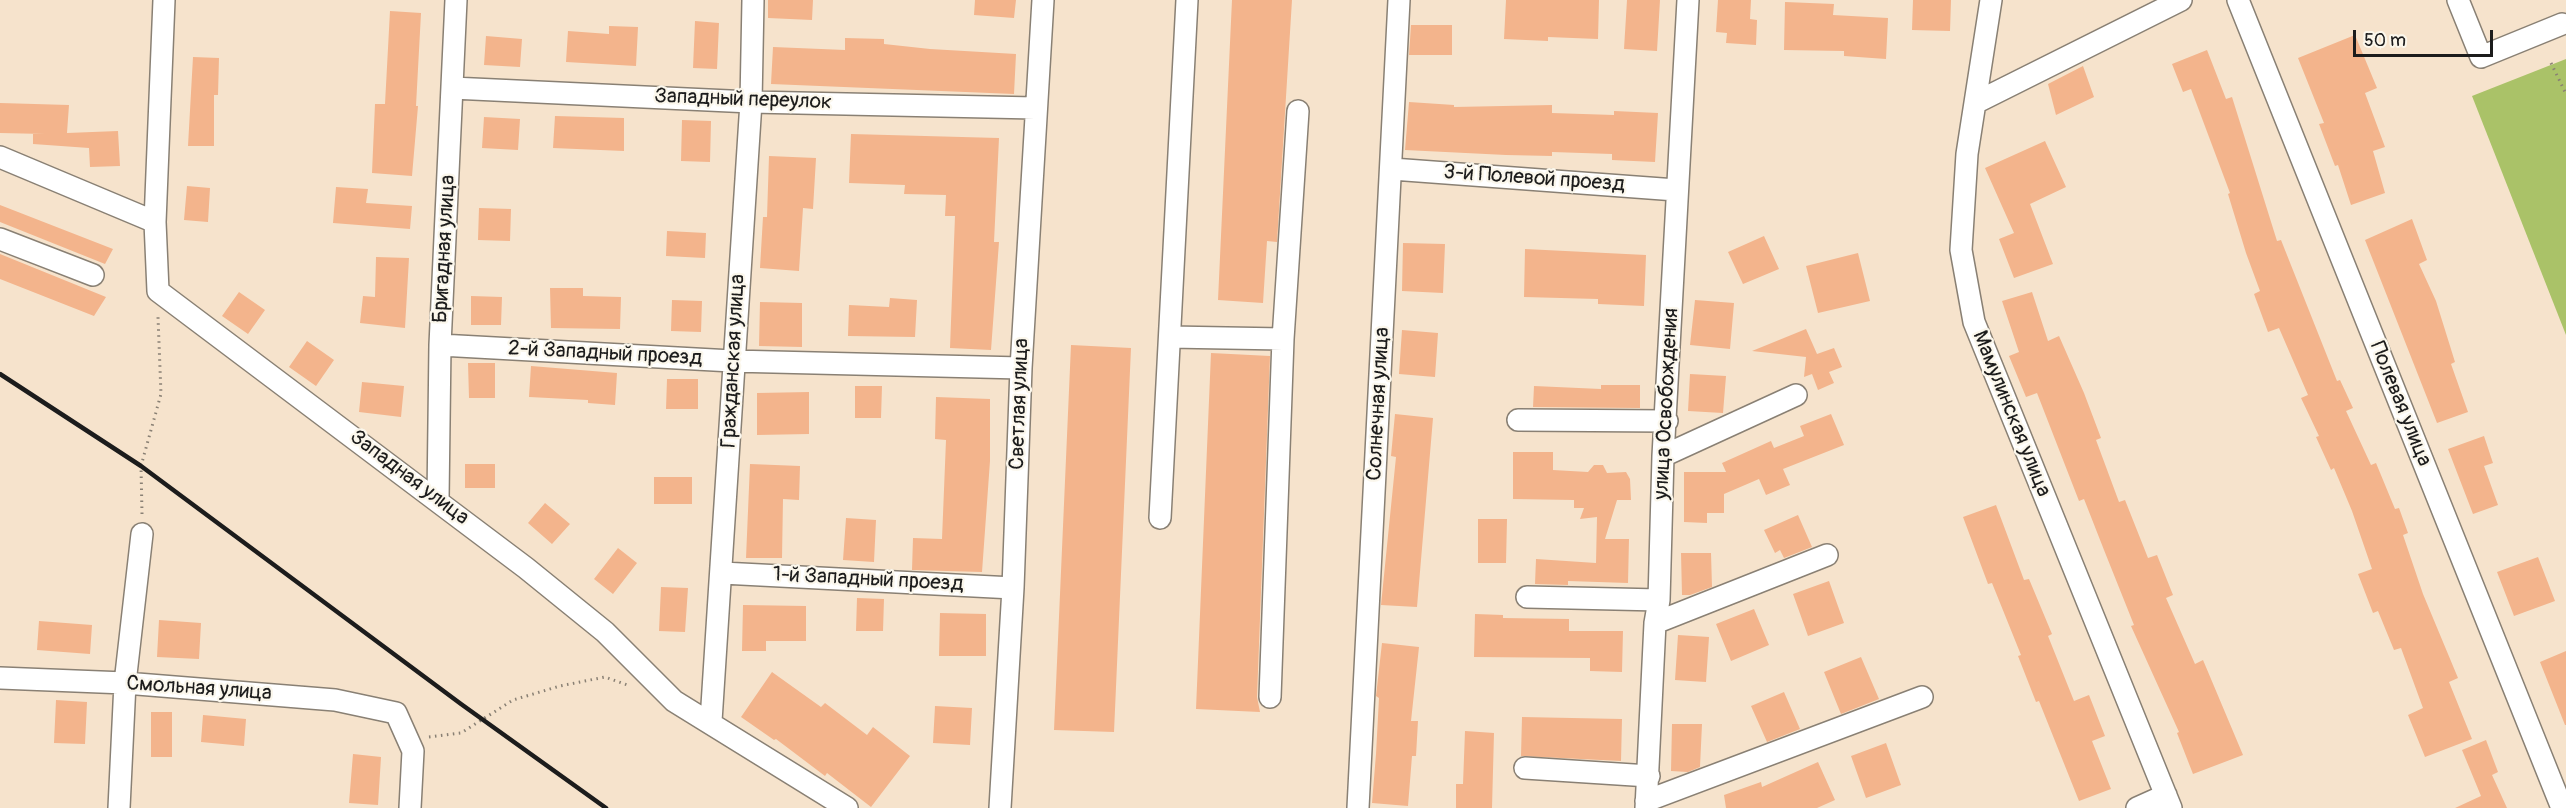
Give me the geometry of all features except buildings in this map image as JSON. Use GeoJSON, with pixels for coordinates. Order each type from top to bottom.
{"type":"FeatureCollection","features":[{"type":"Feature","properties":{"kind":"street"},"geometry":{"type":"LineString","coordinates":[[158,291],[155,222],[164,0]]}},
{"type":"Feature","properties":{"kind":"street","name":"Бригадная улица"},"geometry":{"type":"LineString","coordinates":[[438,499],[440,345],[456,0]]}},
{"type":"Feature","properties":{"kind":"street","name":"Гражданская улица"},"geometry":{"type":"LineString","coordinates":[[711,722],[722,573],[732,361],[751,102],[753,0]]}},
{"type":"Feature","properties":{"kind":"street","name":"Светлая улица"},"geometry":{"type":"LineString","coordinates":[[1000,808],[1013,588],[1021,368],[1043,0]]}},
{"type":"Feature","properties":{"kind":"street"},"geometry":{"type":"LineString","coordinates":[[1160,518],[1187,0]]}},
{"type":"Feature","properties":{"kind":"street","name":"Солнечная улица"},"geometry":{"type":"LineString","coordinates":[[1358,808],[1399,0]]}},
{"type":"Feature","properties":{"kind":"street","name":"улица Освобождения"},"geometry":{"type":"LineString","coordinates":[[1646,804],[1655,622],[1659,600],[1663,456],[1667,421],[1676,190],[1688,0]]}},
{"type":"Feature","properties":{"kind":"street","name":"Мамулинская улица"},"geometry":{"type":"LineString","coordinates":[[1991,0],[1967,154],[1961,250],[1974,322],[2168,802]]}},
{"type":"Feature","properties":{"kind":"street"},"geometry":{"type":"LineString","coordinates":[[1975,103],[2181,0]]}},
{"type":"Feature","properties":{"kind":"street","name":"Полевая улица"},"geometry":{"type":"LineString","coordinates":[[2238,0],[2562,808]]}},
{"type":"Feature","properties":{"kind":"street"},"geometry":{"type":"LineString","coordinates":[[2458,0],[2481,57],[2562,24]]}},
{"type":"Feature","properties":{"kind":"street","name":"Западный переулок"},"geometry":{"type":"LineString","coordinates":[[452,88],[751,102],[1035,108]]}},
{"type":"Feature","properties":{"kind":"street"},"geometry":{"type":"LineString","coordinates":[[1270,697],[1283,339],[1298,111]]}},
{"type":"Feature","properties":{"kind":"street"},"geometry":{"type":"LineString","coordinates":[[0,157],[155,222]]}},
{"type":"Feature","properties":{"kind":"street","name":"3-й Полевой проезд"},"geometry":{"type":"LineString","coordinates":[[1392,169],[1676,190]]}},
{"type":"Feature","properties":{"kind":"street"},"geometry":{"type":"LineString","coordinates":[[0,239],[93,275]]}},
{"type":"Feature","properties":{"kind":"street","name":"Западная улица"},"geometry":{"type":"LineString","coordinates":[[158,291],[438,499],[605,632],[674,701],[847,808]]}},
{"type":"Feature","properties":{"kind":"street"},"geometry":{"type":"LineString","coordinates":[[1170,336],[1283,339]]}},
{"type":"Feature","properties":{"kind":"street","name":"2-й Западный проезд"},"geometry":{"type":"LineString","coordinates":[[440,345],[732,361],[1021,368]]}},
{"type":"Feature","properties":{"kind":"street"},"geometry":{"type":"LineString","coordinates":[[1663,456],[1796,395]]}},
{"type":"Feature","properties":{"kind":"street"},"geometry":{"type":"LineString","coordinates":[[1518,420],[1667,421]]}},
{"type":"Feature","properties":{"kind":"street"},"geometry":{"type":"LineString","coordinates":[[119,808],[125,683],[142,534]]}},
{"type":"Feature","properties":{"kind":"street"},"geometry":{"type":"LineString","coordinates":[[1655,622],[1827,555]]}},
{"type":"Feature","properties":{"kind":"street","name":"1-й Западный проезд"},"geometry":{"type":"LineString","coordinates":[[722,573],[1013,588]]}},
{"type":"Feature","properties":{"kind":"street"},"geometry":{"type":"LineString","coordinates":[[1527,597],[1659,600]]}},
{"type":"Feature","properties":{"kind":"street","name":"Смольная улица"},"geometry":{"type":"LineString","coordinates":[[0,678],[125,683],[335,700],[396,713],[407,737]]}},
{"type":"Feature","properties":{"kind":"street"},"geometry":{"type":"LineString","coordinates":[[1646,804],[1922,697]]}},
{"type":"Feature","properties":{"kind":"street"},"geometry":{"type":"LineString","coordinates":[[407,737],[413,751],[410,808]]}},
{"type":"Feature","properties":{"kind":"street"},"geometry":{"type":"LineString","coordinates":[[1525,768],[1649,776]]}},
{"type":"Feature","properties":{"kind":"street"},"geometry":{"type":"LineString","coordinates":[[2137,808],[2168,802]]}},
{"type":"Feature","properties":{"kind":"path"},"geometry":{"type":"LineString","coordinates":[[2552,63],[2566,94]]}},
{"type":"Feature","properties":{"kind":"path"},"geometry":{"type":"LineString","coordinates":[[142,534],[141,466],[161,394],[158,291]]}},
{"type":"Feature","properties":{"kind":"path"},"geometry":{"type":"LineString","coordinates":[[407,737],[461,734],[513,700],[560,686],[605,677],[634,687]]}},
{"type":"Feature","properties":{"kind":"green space"},"geometry":{"type":"Polygon","coordinates":[[[2566,59],[2566,335],[2472,96],[2566,59]]]}},
{"type":"Feature","properties":{"kind":"railway"},"geometry":{"type":"LineString","coordinates":[[0,374],[141,466],[461,704],[606,808]]}}]}
